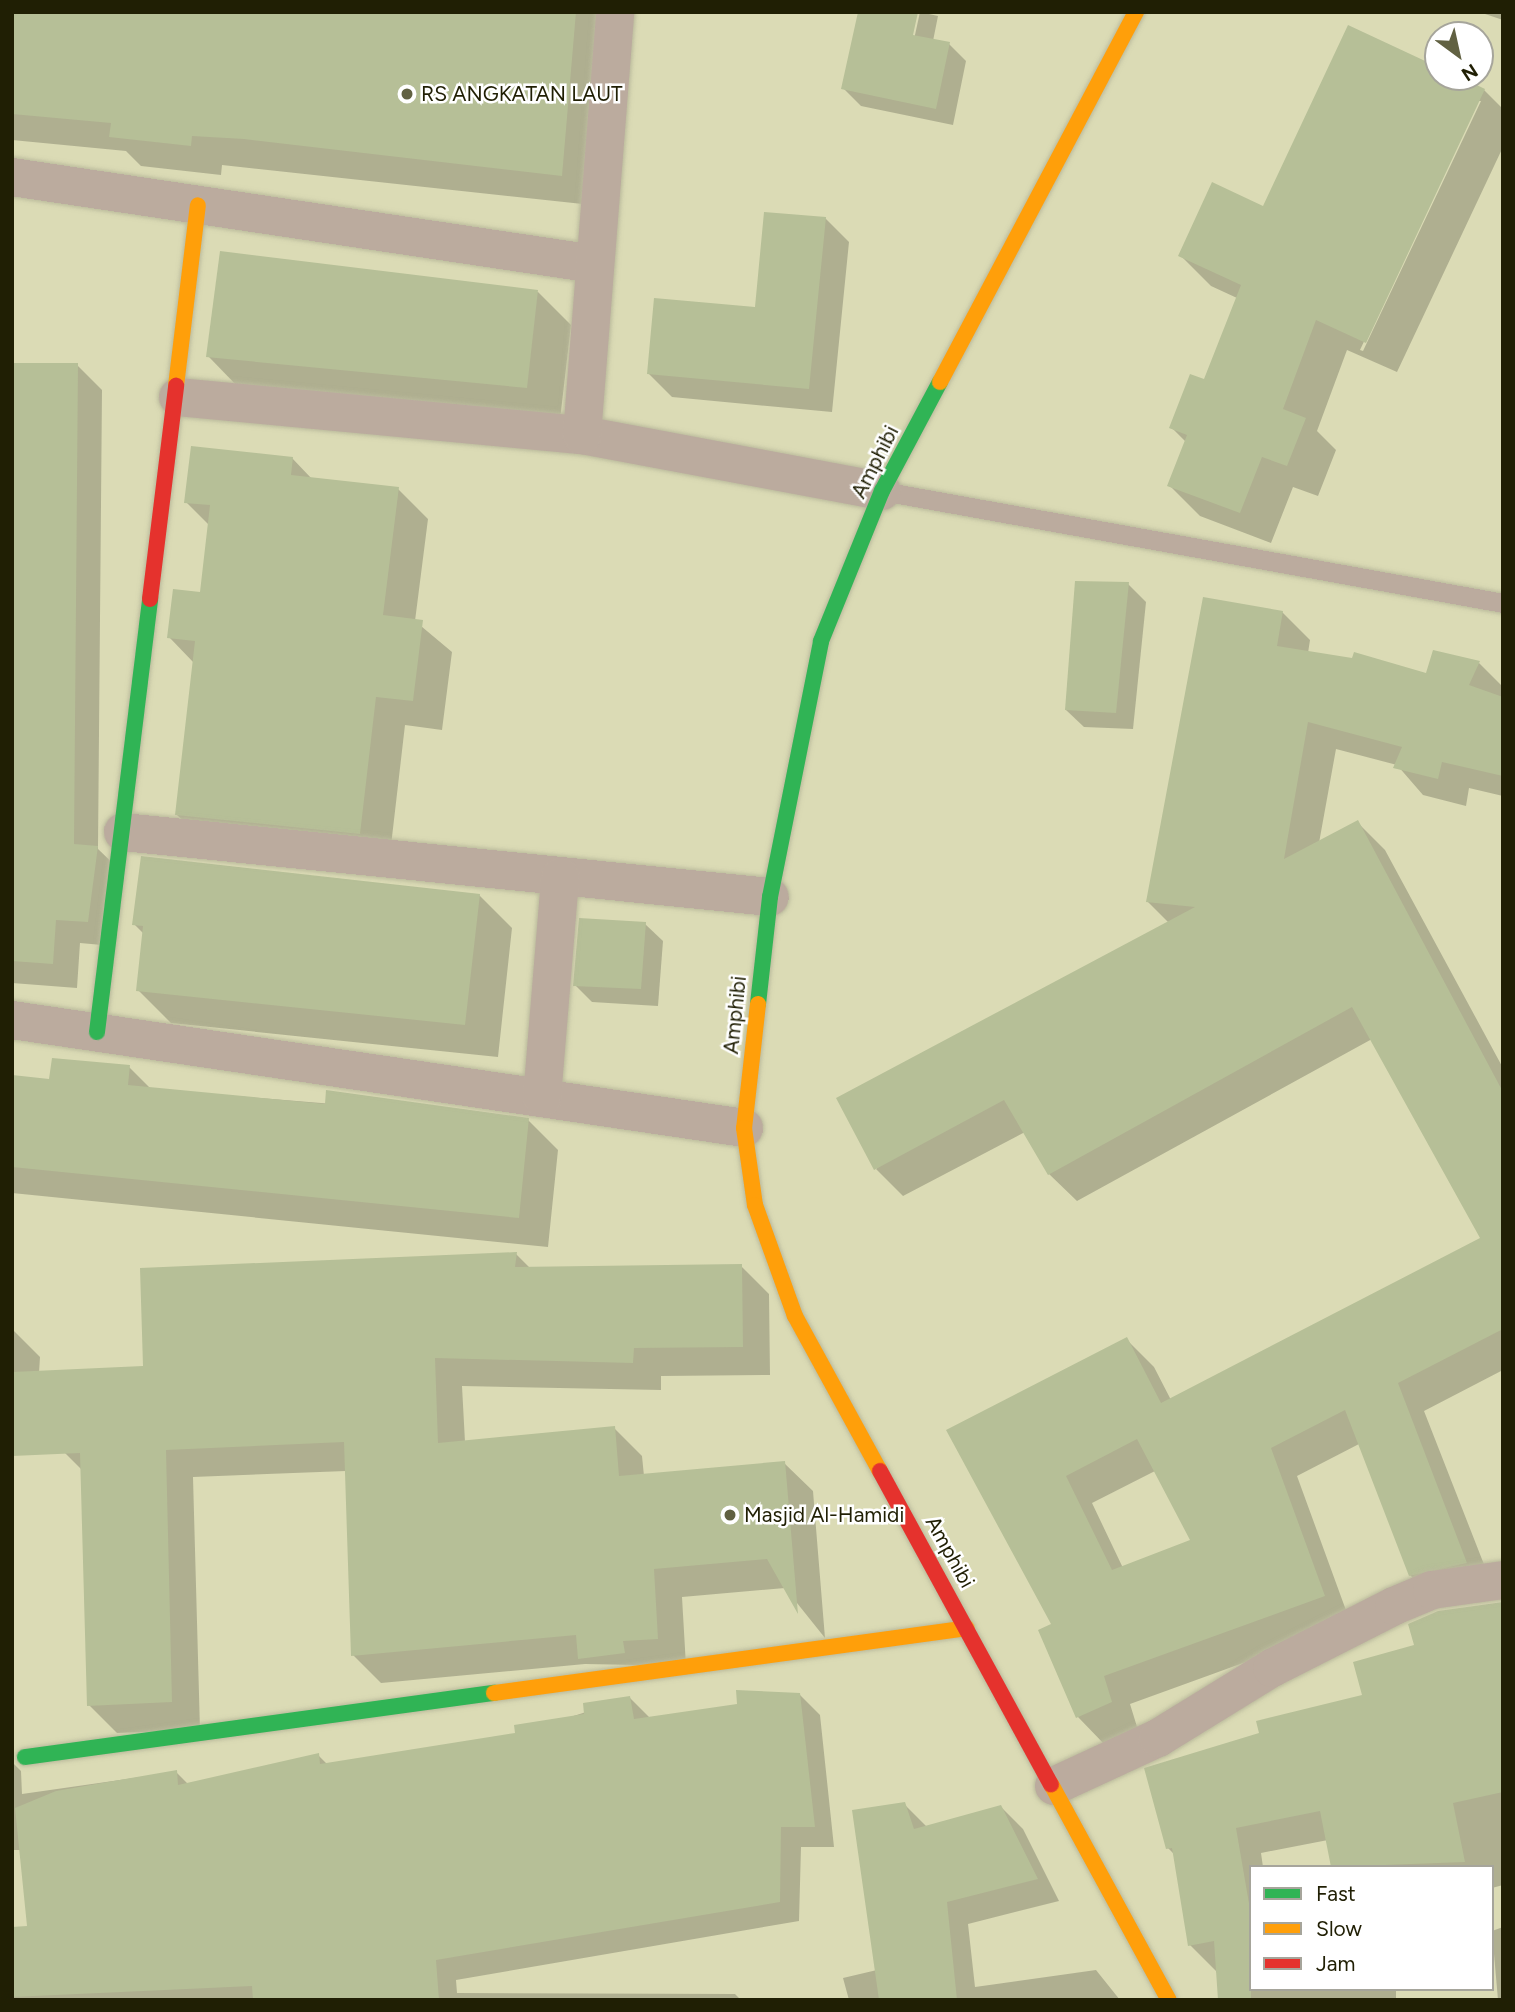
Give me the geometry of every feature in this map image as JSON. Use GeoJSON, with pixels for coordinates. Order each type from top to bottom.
{"type":"FeatureCollection","features":[{"type":"Feature","properties":{"kind":"main road","name":"Amphibi"},"geometry":{"type":"LineString","coordinates":[[1136,12],[882,491],[821,641],[770,897],[744,1128],[755,1205],[796,1316],[1055,1786],[1169,2000]]}},
{"type":"Feature","properties":{"kind":"main road"},"geometry":{"type":"LineString","coordinates":[[97,1032],[178,397],[198,205]]}},
{"type":"Feature","properties":{"kind":"main road"},"geometry":{"type":"LineString","coordinates":[[25,1758],[967,1628]]}},
{"type":"Feature","properties":{"kind":"street"},"geometry":{"type":"LineString","coordinates":[[582,435],[615,12]]}},
{"type":"Feature","properties":{"kind":"street"},"geometry":{"type":"LineString","coordinates":[[12,177],[595,264]]}},
{"type":"Feature","properties":{"kind":"street"},"geometry":{"type":"LineString","coordinates":[[178,397],[582,435],[882,491]]}},
{"type":"Feature","properties":{"kind":"street"},"geometry":{"type":"LineString","coordinates":[[123,832],[770,897]]}},
{"type":"Feature","properties":{"kind":"street"},"geometry":{"type":"LineString","coordinates":[[541,1098],[560,877]]}},
{"type":"Feature","properties":{"kind":"street"},"geometry":{"type":"LineString","coordinates":[[12,1020],[744,1128]]}},
{"type":"Feature","properties":{"kind":"street"},"geometry":{"type":"LineString","coordinates":[[1055,1786],[1158,1738],[1272,1668],[1394,1606],[1433,1590],[1503,1580]]}},
{"type":"Feature","properties":{"kind":"lane"},"geometry":{"type":"LineString","coordinates":[[882,491],[1503,603]]}},
{"type":"Feature","properties":{"kind":"building"},"geometry":{"type":"Polygon","coordinates":[[[12,12],[576,12],[562,176],[244,139],[192,136],[191,146],[109,137],[111,123],[12,114],[12,12]]]}},
{"type":"Feature","properties":{"kind":"building"},"geometry":{"type":"Polygon","coordinates":[[[858,12],[918,12],[913,35],[950,42],[936,109],[841,89],[858,12]]]}},
{"type":"Feature","properties":{"kind":"building"},"geometry":{"type":"Polygon","coordinates":[[[1348,25],[1424,60],[1424,91],[1484,91],[1366,343],[1316,320],[1283,409],[1306,418],[1287,466],[1262,457],[1240,513],[1167,486],[1187,435],[1169,428],[1190,374],[1204,379],[1241,285],[1178,256],[1212,182],[1263,206],[1348,25]]]}},
{"type":"Feature","properties":{"kind":"building"},"geometry":{"type":"Polygon","coordinates":[[[764,212],[826,217],[809,389],[647,374],[654,298],[755,307],[764,212]]]}},
{"type":"Feature","properties":{"kind":"building"},"geometry":{"type":"Polygon","coordinates":[[[220,251],[538,290],[527,388],[206,357],[220,251]]]}},
{"type":"Feature","properties":{"kind":"building"},"geometry":{"type":"Polygon","coordinates":[[[12,363],[78,363],[74,844],[98,846],[88,922],[56,920],[53,964],[12,961],[12,363]]]}},
{"type":"Feature","properties":{"kind":"building"},"geometry":{"type":"Polygon","coordinates":[[[191,446],[293,457],[291,475],[399,487],[383,615],[423,620],[413,701],[376,697],[360,834],[175,815],[195,641],[167,638],[173,589],[200,592],[210,505],[184,503],[191,446]]]}},
{"type":"Feature","properties":{"kind":"building"},"geometry":{"type":"Polygon","coordinates":[[[1075,581],[1129,582],[1116,713],[1065,710],[1075,581]]]}},
{"type":"Feature","properties":{"kind":"building"},"geometry":{"type":"Polygon","coordinates":[[[1203,597],[1283,611],[1277,646],[1352,658],[1354,652],[1426,673],[1433,650],[1480,661],[1469,685],[1503,697],[1503,776],[1442,762],[1438,779],[1393,768],[1402,747],[1308,722],[1284,859],[1358,820],[1503,1092],[1503,1329],[1398,1383],[1467,1563],[1409,1576],[1345,1410],[1271,1448],[1325,1596],[1104,1676],[1112,1702],[1076,1718],[1038,1630],[1051,1624],[946,1430],[1127,1337],[1161,1403],[1480,1238],[1352,1007],[1048,1175],[1004,1100],[874,1170],[836,1098],[1195,907],[1146,902],[1203,597]],[[1137,1439],[1066,1476],[1112,1570],[1190,1540],[1137,1439]]]}},
{"type":"Feature","properties":{"kind":"building"},"geometry":{"type":"Polygon","coordinates":[[[141,856],[480,894],[465,1025],[136,991],[143,926],[132,925],[141,856]]]}},
{"type":"Feature","properties":{"kind":"building"},"geometry":{"type":"Polygon","coordinates":[[[579,918],[646,922],[641,989],[573,986],[579,918]]]}},
{"type":"Feature","properties":{"kind":"building"},"geometry":{"type":"Polygon","coordinates":[[[52,1058],[130,1065],[128,1085],[325,1104],[326,1090],[529,1118],[519,1218],[12,1167],[12,1075],[49,1079],[52,1058]]]}},
{"type":"Feature","properties":{"kind":"building"},"geometry":{"type":"Polygon","coordinates":[[[517,1252],[515,1267],[742,1264],[743,1347],[634,1348],[633,1363],[435,1358],[438,1443],[615,1426],[619,1476],[785,1461],[798,1614],[767,1559],[654,1569],[658,1639],[623,1641],[625,1653],[578,1659],[576,1635],[351,1656],[344,1442],[166,1450],[172,1702],[87,1706],[80,1453],[12,1456],[12,1372],[143,1366],[140,1268],[517,1252]]]}},
{"type":"Feature","properties":{"kind":"building"},"geometry":{"type":"Polygon","coordinates":[[[1503,1602],[1503,1792],[1453,1803],[1465,1862],[1331,1865],[1320,1811],[1236,1828],[1249,1903],[1251,2000],[1218,2000],[1214,1941],[1188,1946],[1172,1848],[1166,1849],[1144,1768],[1259,1733],[1256,1721],[1362,1695],[1353,1662],[1414,1645],[1408,1624],[1438,1611],[1503,1602]]]}},
{"type":"Feature","properties":{"kind":"building"},"geometry":{"type":"Polygon","coordinates":[[[736,1690],[800,1693],[815,1827],[781,1827],[780,1902],[436,1960],[439,2000],[253,2000],[252,1986],[12,1997],[12,1927],[27,1926],[15,1808],[56,1791],[177,1770],[178,1785],[319,1753],[320,1764],[515,1733],[514,1725],[584,1714],[583,1703],[630,1696],[634,1719],[737,1704],[736,1690]]]}},
{"type":"Feature","properties":{"kind":"building"},"geometry":{"type":"Polygon","coordinates":[[[905,1802],[914,1829],[1001,1805],[1038,1879],[947,1902],[957,2000],[879,2000],[852,1810],[905,1802]]]}},
{"type":"Feature","properties":{"kind":"traffic: fast"},"geometry":{"type":"LineString","coordinates":[[758,1004],[770,897],[821,641],[882,491],[940,382]]}},
{"type":"Feature","properties":{"kind":"traffic: fast"},"geometry":{"type":"LineString","coordinates":[[97,1032],[150,599]]}},
{"type":"Feature","properties":{"kind":"traffic: fast"},"geometry":{"type":"LineString","coordinates":[[25,1757],[494,1693]]}},
{"type":"Feature","properties":{"kind":"traffic: slow"},"geometry":{"type":"LineString","coordinates":[[940,382],[1136,12]]}},
{"type":"Feature","properties":{"kind":"traffic: slow"},"geometry":{"type":"LineString","coordinates":[[176,386],[198,205]]}},
{"type":"Feature","properties":{"kind":"traffic: slow"},"geometry":{"type":"LineString","coordinates":[[758,1004],[744,1128],[755,1205],[795,1316],[880,1471]]}},
{"type":"Feature","properties":{"kind":"traffic: slow"},"geometry":{"type":"LineString","coordinates":[[494,1693],[967,1628]]}},
{"type":"Feature","properties":{"kind":"traffic: slow"},"geometry":{"type":"LineString","coordinates":[[1051,1784],[1169,2000]]}},
{"type":"Feature","properties":{"kind":"traffic: jam"},"geometry":{"type":"LineString","coordinates":[[150,599],[176,386]]}},
{"type":"Feature","properties":{"kind":"traffic: jam"},"geometry":{"type":"LineString","coordinates":[[880,1471],[1051,1784]]}},
{"type":"Feature","properties":{"kind":"place","name":"RS ANGKATAN LAUT"},"geometry":{"type":"Point","coordinates":[407,94]}},
{"type":"Feature","properties":{"kind":"place","name":"Masjid Al-Hamidi"},"geometry":{"type":"Point","coordinates":[730,1515]}}]}
